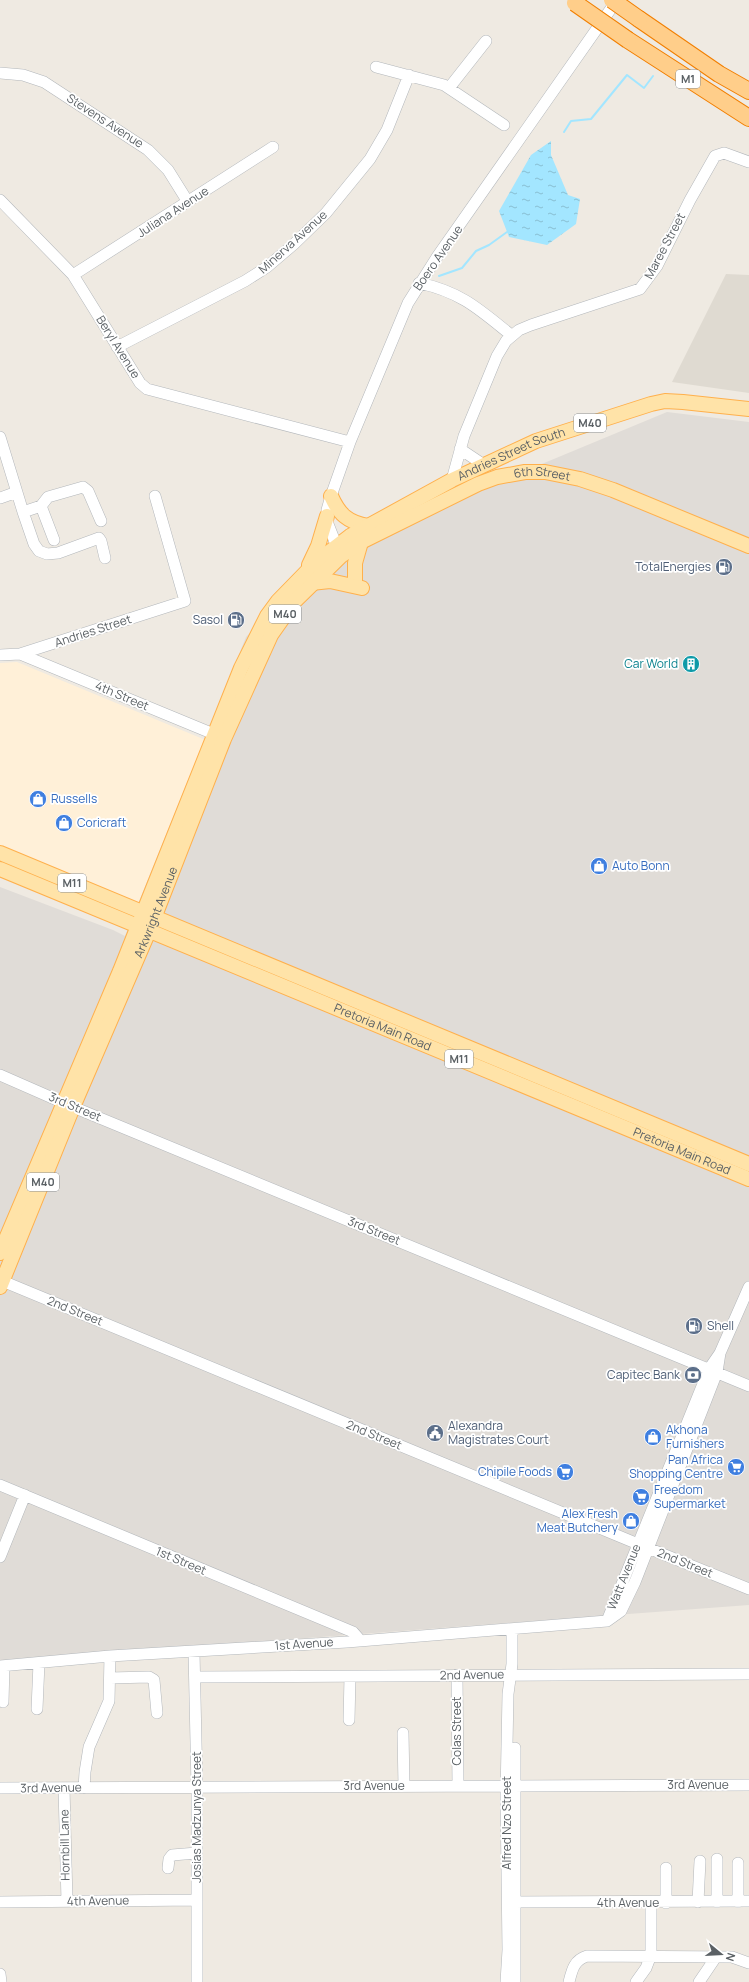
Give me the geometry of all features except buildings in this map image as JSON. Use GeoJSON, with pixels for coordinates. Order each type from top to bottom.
{"type":"FeatureCollection","features":[{"type":"Feature","properties":{"kind":"highway","name":"M1"},"geometry":{"type":"LineString","coordinates":[[612,0],[719,74],[749,91]]}},
{"type":"Feature","properties":{"kind":"highway","name":"M1"},"geometry":{"type":"LineString","coordinates":[[573,2],[628,40],[749,118]]}},
{"type":"Feature","properties":{"kind":"main road","name":"Andries Street South"},"geometry":{"type":"LineString","coordinates":[[338,551],[368,526],[452,480],[536,441],[651,404],[665,401],[749,409]]}},
{"type":"Feature","properties":{"kind":"main road","name":"6th Street"},"geometry":{"type":"LineString","coordinates":[[338,551],[361,542],[478,484],[497,477],[525,472],[562,475],[597,484],[749,546]]}},
{"type":"Feature","properties":{"kind":"main road"},"geometry":{"type":"LineString","coordinates":[[331,496],[336,507],[346,519],[368,526]]}},
{"type":"Feature","properties":{"kind":"main road"},"geometry":{"type":"LineString","coordinates":[[327,516],[308,578],[358,584],[355,563],[361,542]]}},
{"type":"Feature","properties":{"kind":"main road","name":"Arkwright Avenue"},"geometry":{"type":"LineString","coordinates":[[1,1283],[118,977],[143,929],[219,736],[271,635],[295,601],[308,578],[338,551]]}},
{"type":"Feature","properties":{"kind":"main road","name":"Arkwright Avenue"},"geometry":{"type":"LineString","coordinates":[[149,914],[161,899],[219,736]]}},
{"type":"Feature","properties":{"kind":"main road","name":"M11"},"geometry":{"type":"LineString","coordinates":[[0,853],[149,914]]}},
{"type":"Feature","properties":{"kind":"main road","name":"M11"},"geometry":{"type":"LineString","coordinates":[[0,869],[143,929]]}},
{"type":"Feature","properties":{"kind":"main road"},"geometry":{"type":"LineString","coordinates":[[161,899],[167,913],[175,925]]}},
{"type":"Feature","properties":{"kind":"main road","name":"Pretoria Main Road"},"geometry":{"type":"LineString","coordinates":[[149,914],[749,1164]]}},
{"type":"Feature","properties":{"kind":"main road","name":"Arkwright Avenue"},"geometry":{"type":"LineString","coordinates":[[0,1253],[141,948],[143,929]]}},
{"type":"Feature","properties":{"kind":"main road","name":"Pretoria Main Road"},"geometry":{"type":"LineString","coordinates":[[143,929],[749,1179]]}},
{"type":"Feature","properties":{"kind":"main road"},"geometry":{"type":"LineString","coordinates":[[141,948],[169,939]]}},
{"type":"Feature","properties":{"kind":"street","name":"Boero Avenue"},"geometry":{"type":"LineString","coordinates":[[338,551],[330,531],[327,516],[331,496],[350,442],[397,326],[419,283],[617,0]]}},
{"type":"Feature","properties":{"kind":"street"},"geometry":{"type":"LineString","coordinates":[[449,88],[486,41]]}},
{"type":"Feature","properties":{"kind":"street"},"geometry":{"type":"LineString","coordinates":[[376,67],[409,75],[449,88],[504,125]]}},
{"type":"Feature","properties":{"kind":"street","name":"Stevens Avenue"},"geometry":{"type":"LineString","coordinates":[[0,73],[23,75],[44,82],[144,147],[154,154],[168,170],[188,202]]}},
{"type":"Feature","properties":{"kind":"street","name":"Minerva Avenue"},"geometry":{"type":"LineString","coordinates":[[117,347],[245,282],[267,267],[294,244],[326,213],[373,154],[387,130],[409,75]]}},
{"type":"Feature","properties":{"kind":"street","name":"Juliana Avenue"},"geometry":{"type":"LineString","coordinates":[[73,275],[272,147]]}},
{"type":"Feature","properties":{"kind":"street","name":"Maree Street"},"geometry":{"type":"LineString","coordinates":[[452,480],[460,449],[497,356],[512,335],[519,330],[546,320],[640,289],[657,266],[690,200],[715,156],[724,153],[749,162]]}},
{"type":"Feature","properties":{"kind":"street","name":"Beryl Avenue"},"geometry":{"type":"LineString","coordinates":[[0,200],[73,275],[140,383],[153,392],[350,442]]}},
{"type":"Feature","properties":{"kind":"street"},"geometry":{"type":"LineString","coordinates":[[419,283],[458,295],[512,335]]}},
{"type":"Feature","properties":{"kind":"street"},"geometry":{"type":"LineString","coordinates":[[0,437],[23,512],[34,544],[39,551],[47,554],[58,553],[99,538],[105,558]]}},
{"type":"Feature","properties":{"kind":"street"},"geometry":{"type":"LineString","coordinates":[[460,449],[484,465]]}},
{"type":"Feature","properties":{"kind":"street"},"geometry":{"type":"LineString","coordinates":[[23,512],[41,506],[48,497],[83,487],[88,491],[101,521]]}},
{"type":"Feature","properties":{"kind":"street"},"geometry":{"type":"LineString","coordinates":[[0,498],[17,492]]}},
{"type":"Feature","properties":{"kind":"street","name":"Andries Street"},"geometry":{"type":"LineString","coordinates":[[0,655],[20,654],[185,601],[155,496]]}},
{"type":"Feature","properties":{"kind":"street"},"geometry":{"type":"LineString","coordinates":[[41,506],[54,540]]}},
{"type":"Feature","properties":{"kind":"street","name":"4th Street"},"geometry":{"type":"LineString","coordinates":[[20,654],[219,736]]}},
{"type":"Feature","properties":{"kind":"street","name":"3rd Street"},"geometry":{"type":"LineString","coordinates":[[0,1075],[68,1105],[749,1386]]}},
{"type":"Feature","properties":{"kind":"street","name":"2nd Street"},"geometry":{"type":"LineString","coordinates":[[1,1283],[749,1589]]}},
{"type":"Feature","properties":{"kind":"street","name":"Watt Avenue"},"geometry":{"type":"LineString","coordinates":[[607,1621],[638,1544],[749,1287]]}},
{"type":"Feature","properties":{"kind":"street","name":"Watt Avenue"},"geometry":{"type":"LineString","coordinates":[[607,1621],[621,1611],[649,1548],[713,1370]]}},
{"type":"Feature","properties":{"kind":"street","name":"1st Street"},"geometry":{"type":"LineString","coordinates":[[0,1485],[353,1632],[360,1640]]}},
{"type":"Feature","properties":{"kind":"street"},"geometry":{"type":"LineString","coordinates":[[0,1557],[25,1495]]}},
{"type":"Feature","properties":{"kind":"street","name":"1st Avenue"},"geometry":{"type":"LineString","coordinates":[[2,1666],[110,1656],[194,1652],[607,1621]]}},
{"type":"Feature","properties":{"kind":"street","name":"Alfred Nzo Street"},"geometry":{"type":"LineString","coordinates":[[512,1629],[511,1902],[515,1982]]}},
{"type":"Feature","properties":{"kind":"street","name":"Josias Madzunya Street"},"geometry":{"type":"LineString","coordinates":[[194,1652],[196,1678],[197,1787],[197,1982]]}},
{"type":"Feature","properties":{"kind":"street"},"geometry":{"type":"LineString","coordinates":[[84,1788],[87,1756],[96,1729],[107,1707],[110,1678],[110,1656]]}},
{"type":"Feature","properties":{"kind":"street"},"geometry":{"type":"LineString","coordinates":[[37,1709],[39,1663]]}},
{"type":"Feature","properties":{"kind":"street"},"geometry":{"type":"LineString","coordinates":[[2,1666],[3,1702]]}},
{"type":"Feature","properties":{"kind":"street","name":"2nd Avenue"},"geometry":{"type":"LineString","coordinates":[[196,1678],[457,1675],[512,1671],[749,1674]]}},
{"type":"Feature","properties":{"kind":"street","name":"Colas Street"},"geometry":{"type":"LineString","coordinates":[[457,1675],[458,1786]]}},
{"type":"Feature","properties":{"kind":"street"},"geometry":{"type":"LineString","coordinates":[[349,1720],[350,1677]]}},
{"type":"Feature","properties":{"kind":"street"},"geometry":{"type":"LineString","coordinates":[[110,1678],[149,1678],[154,1680],[156,1713]]}},
{"type":"Feature","properties":{"kind":"street"},"geometry":{"type":"LineString","coordinates":[[403,1733],[404,1786]]}},
{"type":"Feature","properties":{"kind":"street","name":"3rd Avenue"},"geometry":{"type":"LineString","coordinates":[[0,1788],[749,1785]]}},
{"type":"Feature","properties":{"kind":"street","name":"Hornbill Lane"},"geometry":{"type":"LineString","coordinates":[[64,1788],[66,1901]]}},
{"type":"Feature","properties":{"kind":"street"},"geometry":{"type":"LineString","coordinates":[[168,1868],[169,1858],[172,1855],[197,1853]]}},
{"type":"Feature","properties":{"kind":"street"},"geometry":{"type":"LineString","coordinates":[[717,1859],[717,1902]]}},
{"type":"Feature","properties":{"kind":"street"},"geometry":{"type":"LineString","coordinates":[[698,1902],[700,1861]]}},
{"type":"Feature","properties":{"kind":"street"},"geometry":{"type":"LineString","coordinates":[[738,1863],[738,1902]]}},
{"type":"Feature","properties":{"kind":"street"},"geometry":{"type":"LineString","coordinates":[[666,1868],[666,1903]]}},
{"type":"Feature","properties":{"kind":"street","name":"4th Avenue"},"geometry":{"type":"LineString","coordinates":[[0,1902],[197,1900]]}},
{"type":"Feature","properties":{"kind":"street","name":"Alfred Nzo Street"},"geometry":{"type":"LineString","coordinates":[[506,1982],[511,1902]]}},
{"type":"Feature","properties":{"kind":"street","name":"4th Avenue"},"geometry":{"type":"LineString","coordinates":[[511,1902],[749,1902]]}},
{"type":"Feature","properties":{"kind":"street"},"geometry":{"type":"LineString","coordinates":[[636,1982],[646,1968],[651,1955],[651,1903]]}},
{"type":"Feature","properties":{"kind":"street"},"geometry":{"type":"LineString","coordinates":[[569,1982],[574,1964],[582,1958],[651,1955],[732,1957],[749,1963]]}},
{"type":"Feature","properties":{"kind":"street"},"geometry":{"type":"LineString","coordinates":[[698,1982],[716,1957]]}},
{"type":"Feature","properties":{"kind":"street"},"geometry":{"type":"LineString","coordinates":[[0,1974],[1,1982]]}},
{"type":"Feature","properties":{"kind":"shaded area"},"geometry":{"type":"Polygon","coordinates":[[[726,274],[749,275],[749,393],[672,382],[726,274]]]}},
{"type":"Feature","properties":{"kind":"shaded area"},"geometry":{"type":"Polygon","coordinates":[[[667,412],[749,422],[749,1605],[0,1661],[0,887],[113,930],[125,936],[246,637],[327,553],[667,412]]]}},
{"type":"Feature","properties":{"kind":"shaded area"},"geometry":{"type":"Polygon","coordinates":[[[17,662],[208,741],[140,903],[0,849],[0,663],[17,662]]]}},
{"type":"Feature","properties":{"kind":"water"},"geometry":{"type":"Polygon","coordinates":[[[551,141],[551,155],[568,195],[580,199],[576,224],[547,245],[509,237],[499,211],[531,155],[551,141]]]}},
{"type":"Feature","properties":{"kind":"waterway"},"geometry":{"type":"LineString","coordinates":[[564,132],[571,121],[591,119],[627,75],[644,88],[653,76]]}},
{"type":"Feature","properties":{"kind":"waterway"},"geometry":{"type":"LineString","coordinates":[[439,276],[462,268],[476,251],[489,245],[507,232]]}},
{"type":"Feature","properties":{"kind":"place","name":"TotalEnergies"},"geometry":{"type":"Point","coordinates":[724,567]}},
{"type":"Feature","properties":{"kind":"place","name":"Sasol"},"geometry":{"type":"Point","coordinates":[236,620]}},
{"type":"Feature","properties":{"kind":"place","name":"Car World"},"geometry":{"type":"Point","coordinates":[691,664]}},
{"type":"Feature","properties":{"kind":"place","name":"Russells"},"geometry":{"type":"Point","coordinates":[38,799]}},
{"type":"Feature","properties":{"kind":"place","name":"Coricraft"},"geometry":{"type":"Point","coordinates":[64,823]}},
{"type":"Feature","properties":{"kind":"place","name":"Auto Bonn"},"geometry":{"type":"Point","coordinates":[599,866]}},
{"type":"Feature","properties":{"kind":"place","name":"Shell"},"geometry":{"type":"Point","coordinates":[694,1326]}},
{"type":"Feature","properties":{"kind":"place","name":"Capitec Bank"},"geometry":{"type":"Point","coordinates":[693,1375]}},
{"type":"Feature","properties":{"kind":"place","name":"Alexandra Magistrates Court"},"geometry":{"type":"Point","coordinates":[435,1433]}},
{"type":"Feature","properties":{"kind":"place","name":"Akhona Furnishers"},"geometry":{"type":"Point","coordinates":[653,1437]}},
{"type":"Feature","properties":{"kind":"place","name":"Pan Africa Shopping Centre"},"geometry":{"type":"Point","coordinates":[736,1467]}},
{"type":"Feature","properties":{"kind":"place","name":"Chipile Foods"},"geometry":{"type":"Point","coordinates":[565,1472]}},
{"type":"Feature","properties":{"kind":"place","name":"Freedom Supermarket"},"geometry":{"type":"Point","coordinates":[641,1497]}},
{"type":"Feature","properties":{"kind":"place","name":"Alex Fresh Meat Butchery"},"geometry":{"type":"Point","coordinates":[631,1521]}}]}
